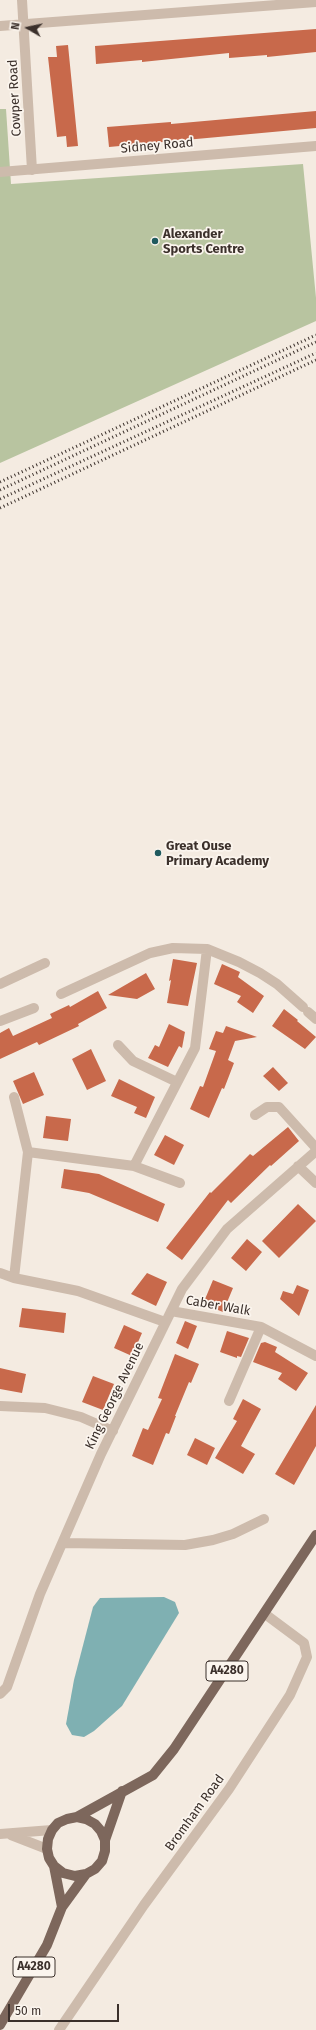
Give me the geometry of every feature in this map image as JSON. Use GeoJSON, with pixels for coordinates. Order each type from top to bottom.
{"type":"FeatureCollection","features":[{"type":"Feature","properties":{"kind":"main road","name":"A4280"},"geometry":{"type":"LineString","coordinates":[[52,1830],[58,1823],[77,1817],[152,1775],[174,1749],[316,1535]]}},
{"type":"Feature","properties":{"kind":"main road","name":"A4280"},"geometry":{"type":"LineString","coordinates":[[0,2025],[47,1945],[62,1907],[86,1874],[95,1869],[102,1861],[105,1851],[104,1840],[122,1792]]}},
{"type":"Feature","properties":{"kind":"main road"},"geometry":{"type":"LineString","coordinates":[[77,1817],[86,1819],[95,1824],[101,1831],[104,1840]]}},
{"type":"Feature","properties":{"kind":"main road"},"geometry":{"type":"LineString","coordinates":[[52,1830],[48,1839],[47,1849],[49,1858],[54,1866],[63,1873],[69,1875],[75,1876],[86,1874]]}},
{"type":"Feature","properties":{"kind":"main road"},"geometry":{"type":"LineString","coordinates":[[54,1866],[62,1907]]}},
{"type":"Feature","properties":{"kind":"street","name":"Cowper Road"},"geometry":{"type":"LineString","coordinates":[[22,0],[32,170]]}},
{"type":"Feature","properties":{"kind":"street"},"geometry":{"type":"LineString","coordinates":[[0,26],[316,2]]}},
{"type":"Feature","properties":{"kind":"street","name":"Sidney Road"},"geometry":{"type":"LineString","coordinates":[[0,172],[316,146]]}},
{"type":"Feature","properties":{"kind":"street"},"geometry":{"type":"LineString","coordinates":[[61,994],[150,953],[173,948],[207,949],[239,962],[260,973],[277,984],[309,1012]]}},
{"type":"Feature","properties":{"kind":"street"},"geometry":{"type":"LineString","coordinates":[[134,1166],[195,1048],[207,949]]}},
{"type":"Feature","properties":{"kind":"street"},"geometry":{"type":"LineString","coordinates":[[0,984],[45,963]]}},
{"type":"Feature","properties":{"kind":"street"},"geometry":{"type":"LineString","coordinates":[[0,1021],[34,1008]]}},
{"type":"Feature","properties":{"kind":"street"},"geometry":{"type":"LineString","coordinates":[[118,1044],[133,1061],[178,1082]]}},
{"type":"Feature","properties":{"kind":"street"},"geometry":{"type":"LineString","coordinates":[[14,1097],[28,1152],[14,1278]]}},
{"type":"Feature","properties":{"kind":"street"},"geometry":{"type":"LineString","coordinates":[[255,1115],[267,1108],[278,1107],[316,1149]]}},
{"type":"Feature","properties":{"kind":"street","name":"King George Avenue"},"geometry":{"type":"LineString","coordinates":[[0,1694],[7,1687],[40,1594],[113,1431],[182,1289],[227,1229],[316,1149]]}},
{"type":"Feature","properties":{"kind":"street"},"geometry":{"type":"LineString","coordinates":[[28,1152],[134,1166],[180,1183]]}},
{"type":"Feature","properties":{"kind":"street"},"geometry":{"type":"LineString","coordinates":[[298,1166],[316,1183]]}},
{"type":"Feature","properties":{"kind":"street"},"geometry":{"type":"LineString","coordinates":[[0,1272],[14,1278],[78,1291],[165,1322]]}},
{"type":"Feature","properties":{"kind":"street","name":"Caber Walk"},"geometry":{"type":"LineString","coordinates":[[171,1311],[261,1327],[316,1356]]}},
{"type":"Feature","properties":{"kind":"street","name":"Caber Walk"},"geometry":{"type":"LineString","coordinates":[[228,1401],[261,1327]]}},
{"type":"Feature","properties":{"kind":"street"},"geometry":{"type":"LineString","coordinates":[[0,1406],[45,1408],[81,1417],[113,1431]]}},
{"type":"Feature","properties":{"kind":"street"},"geometry":{"type":"LineString","coordinates":[[64,1543],[185,1545],[233,1534],[264,1519]]}},
{"type":"Feature","properties":{"kind":"street","name":"Bromham Road"},"geometry":{"type":"LineString","coordinates":[[59,2030],[144,1905],[229,1789],[290,1695],[307,1657],[304,1643],[265,1614]]}},
{"type":"Feature","properties":{"kind":"street"},"geometry":{"type":"LineString","coordinates":[[4,1834],[52,1830]]}},
{"type":"Feature","properties":{"kind":"street"},"geometry":{"type":"LineString","coordinates":[[4,1834],[47,1849]]}},
{"type":"Feature","properties":{"kind":"green space","name":"Alexander Sports Centre"},"geometry":{"type":"Polygon","coordinates":[[[0,109],[6,109],[11,184],[303,164],[316,298],[316,321],[0,463],[0,109]]]}},
{"type":"Feature","properties":{"kind":"water"},"geometry":{"type":"Polygon","coordinates":[[[164,1597],[175,1602],[179,1613],[122,1706],[94,1731],[84,1737],[72,1735],[66,1724],[74,1680],[93,1607],[100,1598],[164,1597]]]}},
{"type":"Feature","properties":{"kind":"building"},"geometry":{"type":"Polygon","coordinates":[[[316,29],[316,52],[267,57],[267,55],[229,58],[229,53],[142,62],[142,60],[96,64],[95,46],[316,29]]]}},
{"type":"Feature","properties":{"kind":"building"},"geometry":{"type":"Polygon","coordinates":[[[68,45],[78,146],[67,147],[66,136],[57,137],[48,57],[57,57],[56,46],[68,45]]]}},
{"type":"Feature","properties":{"kind":"building"},"geometry":{"type":"Polygon","coordinates":[[[316,111],[316,128],[109,147],[107,127],[171,122],[171,124],[316,111]]]}},
{"type":"Feature","properties":{"kind":"building"},"geometry":{"type":"Polygon","coordinates":[[[173,959],[197,963],[188,1006],[167,1003],[173,959]]]}},
{"type":"Feature","properties":{"kind":"building"},"geometry":{"type":"Polygon","coordinates":[[[222,964],[240,972],[238,977],[264,996],[253,1013],[237,1002],[241,996],[214,984],[222,964]]]}},
{"type":"Feature","properties":{"kind":"building"},"geometry":{"type":"Polygon","coordinates":[[[146,973],[155,989],[137,999],[108,995],[146,973]]]}},
{"type":"Feature","properties":{"kind":"building"},"geometry":{"type":"Polygon","coordinates":[[[98,991],[107,1008],[78,1024],[79,1026],[39,1045],[37,1042],[0,1059],[0,1033],[9,1028],[13,1036],[52,1018],[50,1014],[69,1005],[70,1007],[98,991]]]}},
{"type":"Feature","properties":{"kind":"building"},"geometry":{"type":"Polygon","coordinates":[[[284,1009],[316,1037],[305,1049],[272,1026],[284,1009]]]}},
{"type":"Feature","properties":{"kind":"building"},"geometry":{"type":"Polygon","coordinates":[[[169,1024],[185,1032],[182,1048],[179,1046],[168,1067],[148,1058],[155,1045],[159,1047],[169,1024]]]}},
{"type":"Feature","properties":{"kind":"building"},"geometry":{"type":"Polygon","coordinates":[[[226,1026],[257,1037],[235,1041],[228,1060],[234,1063],[224,1089],[222,1088],[209,1118],[190,1109],[200,1086],[203,1087],[216,1051],[209,1049],[216,1031],[223,1033],[226,1026]]]}},
{"type":"Feature","properties":{"kind":"building"},"geometry":{"type":"Polygon","coordinates":[[[91,1049],[106,1081],[87,1090],[72,1059],[91,1049]]]}},
{"type":"Feature","properties":{"kind":"building"},"geometry":{"type":"Polygon","coordinates":[[[273,1067],[288,1083],[279,1091],[263,1076],[273,1067]]]}},
{"type":"Feature","properties":{"kind":"building"},"geometry":{"type":"Polygon","coordinates":[[[34,1072],[44,1095],[23,1104],[13,1081],[34,1072]]]}},
{"type":"Feature","properties":{"kind":"building"},"geometry":{"type":"Polygon","coordinates":[[[119,1079],[155,1097],[146,1118],[134,1113],[137,1107],[111,1096],[119,1079]]]}},
{"type":"Feature","properties":{"kind":"building"},"geometry":{"type":"Polygon","coordinates":[[[46,1116],[71,1119],[68,1141],[43,1138],[46,1116]]]}},
{"type":"Feature","properties":{"kind":"building"},"geometry":{"type":"Polygon","coordinates":[[[288,1127],[299,1141],[271,1166],[270,1165],[231,1203],[228,1200],[182,1260],[166,1248],[210,1192],[211,1193],[250,1154],[253,1156],[288,1127]]]}},
{"type":"Feature","properties":{"kind":"building"},"geometry":{"type":"Polygon","coordinates":[[[165,1135],[184,1145],[174,1165],[154,1155],[165,1135]]]}},
{"type":"Feature","properties":{"kind":"building"},"geometry":{"type":"Polygon","coordinates":[[[64,1169],[99,1174],[165,1204],[158,1222],[89,1193],[61,1188],[64,1169]]]}},
{"type":"Feature","properties":{"kind":"building"},"geometry":{"type":"Polygon","coordinates":[[[298,1204],[316,1221],[279,1258],[262,1241],[298,1204]]]}},
{"type":"Feature","properties":{"kind":"building"},"geometry":{"type":"Polygon","coordinates":[[[247,1239],[262,1252],[246,1271],[231,1258],[247,1239]]]}},
{"type":"Feature","properties":{"kind":"building"},"geometry":{"type":"Polygon","coordinates":[[[147,1273],[167,1282],[156,1306],[131,1294],[147,1273]]]}},
{"type":"Feature","properties":{"kind":"building"},"geometry":{"type":"Polygon","coordinates":[[[213,1280],[233,1288],[223,1312],[203,1304],[213,1280]]]}},
{"type":"Feature","properties":{"kind":"building"},"geometry":{"type":"Polygon","coordinates":[[[297,1285],[309,1290],[299,1316],[280,1299],[283,1291],[293,1294],[297,1285]]]}},
{"type":"Feature","properties":{"kind":"building"},"geometry":{"type":"Polygon","coordinates":[[[22,1308],[66,1313],[64,1333],[19,1327],[22,1308]]]}},
{"type":"Feature","properties":{"kind":"building"},"geometry":{"type":"Polygon","coordinates":[[[185,1321],[197,1326],[188,1349],[176,1343],[185,1321]]]}},
{"type":"Feature","properties":{"kind":"building"},"geometry":{"type":"Polygon","coordinates":[[[124,1325],[142,1333],[132,1356],[114,1348],[124,1325]]]}},
{"type":"Feature","properties":{"kind":"building"},"geometry":{"type":"Polygon","coordinates":[[[227,1331],[249,1338],[241,1357],[237,1356],[237,1358],[220,1352],[227,1331]]]}},
{"type":"Feature","properties":{"kind":"building"},"geometry":{"type":"Polygon","coordinates":[[[265,1342],[277,1347],[275,1352],[308,1373],[296,1391],[278,1379],[282,1373],[253,1362],[261,1343],[265,1342]]]}},
{"type":"Feature","properties":{"kind":"building"},"geometry":{"type":"Polygon","coordinates":[[[175,1354],[199,1364],[191,1383],[189,1382],[169,1434],[166,1433],[153,1465],[132,1456],[143,1428],[148,1430],[162,1399],[158,1398],[175,1354]]]}},
{"type":"Feature","properties":{"kind":"building"},"geometry":{"type":"Polygon","coordinates":[[[0,1368],[26,1374],[22,1393],[0,1389],[0,1368]]]}},
{"type":"Feature","properties":{"kind":"building"},"geometry":{"type":"Polygon","coordinates":[[[93,1376],[114,1384],[103,1410],[82,1402],[93,1376]]]}},
{"type":"Feature","properties":{"kind":"building"},"geometry":{"type":"Polygon","coordinates":[[[243,1399],[261,1409],[241,1446],[255,1454],[243,1474],[215,1458],[237,1421],[233,1419],[243,1399]]]}},
{"type":"Feature","properties":{"kind":"building"},"geometry":{"type":"Polygon","coordinates":[[[316,1405],[316,1446],[294,1485],[275,1474],[316,1405]]]}},
{"type":"Feature","properties":{"kind":"building"},"geometry":{"type":"Polygon","coordinates":[[[195,1438],[215,1448],[207,1465],[187,1455],[195,1438]]]}},
{"type":"Feature","properties":{"kind":"railway"},"geometry":{"type":"LineString","coordinates":[[0,482],[316,335]]}},
{"type":"Feature","properties":{"kind":"railway"},"geometry":{"type":"LineString","coordinates":[[0,490],[316,342]]}},
{"type":"Feature","properties":{"kind":"railway"},"geometry":{"type":"LineString","coordinates":[[0,499],[316,353]]}},
{"type":"Feature","properties":{"kind":"railway"},"geometry":{"type":"LineString","coordinates":[[0,508],[316,360]]}},
{"type":"Feature","properties":{"kind":"place","name":"Alexander Sports Centre"},"geometry":{"type":"Point","coordinates":[155,241]}},
{"type":"Feature","properties":{"kind":"place","name":"Great Ouse Primary Academy"},"geometry":{"type":"Point","coordinates":[158,853]}}]}
